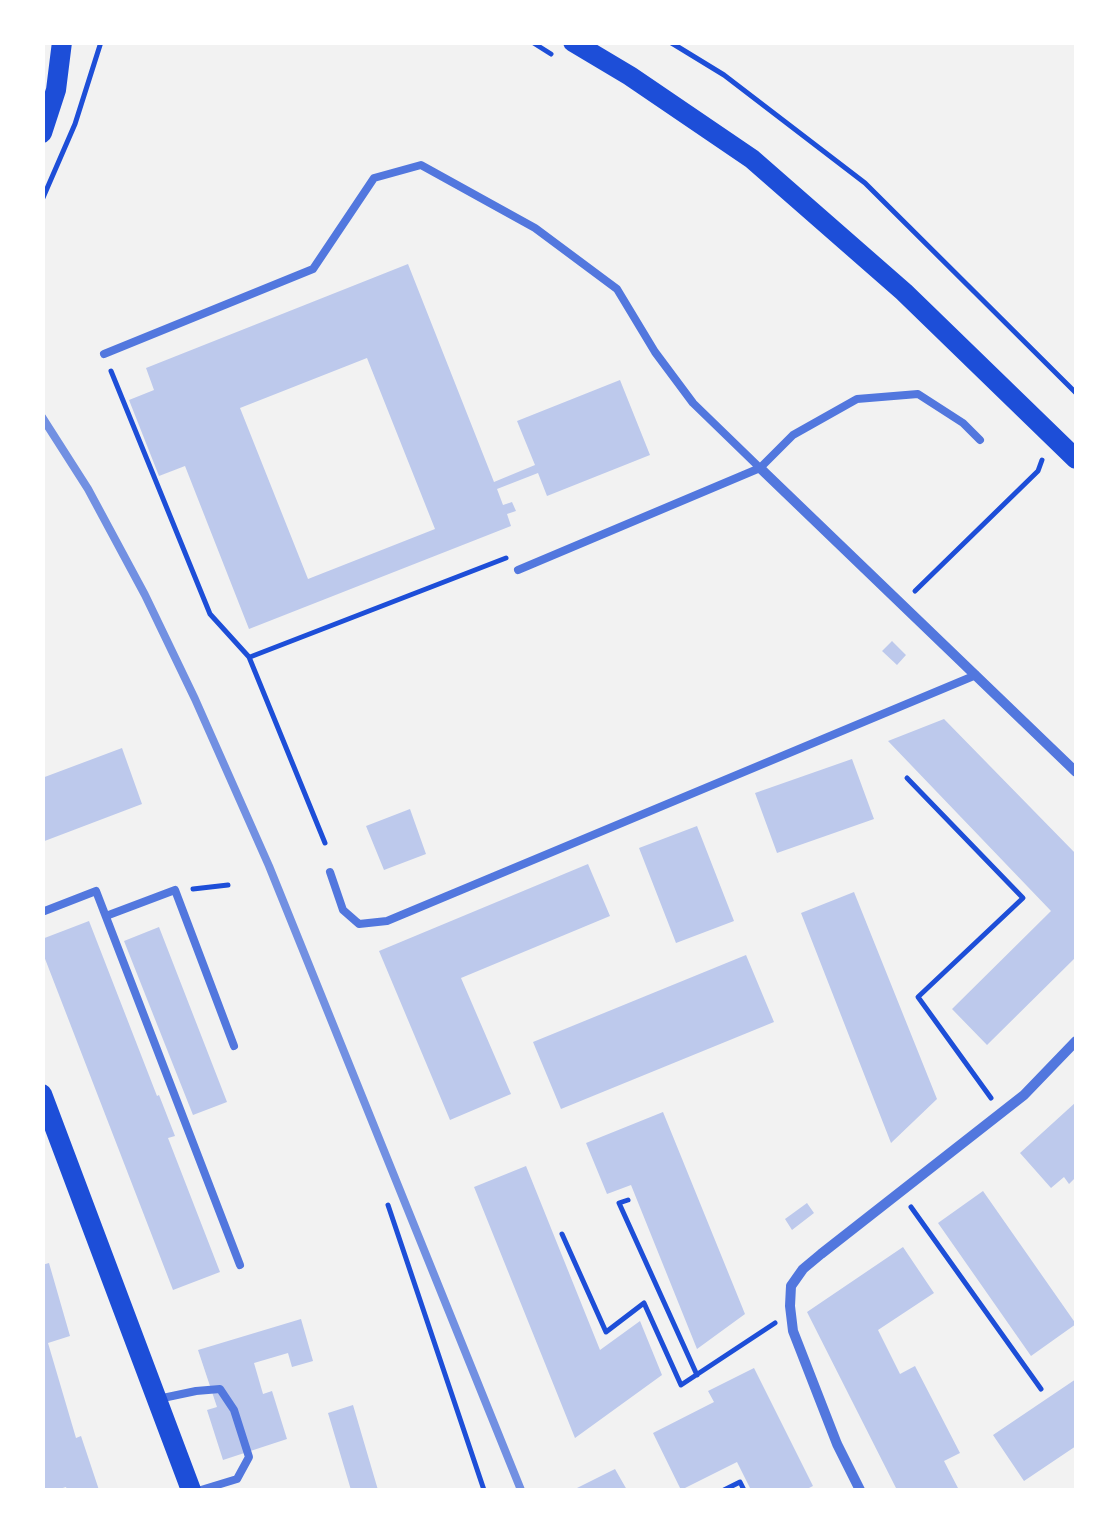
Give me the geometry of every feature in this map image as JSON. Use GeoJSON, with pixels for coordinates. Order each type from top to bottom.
{"type":"FeatureCollection","features":[{"type":"Feature","properties":{"kind":"main road"},"geometry":{"type":"LineString","coordinates":[[42,134],[56,90],[62,42]]}},
{"type":"Feature","properties":{"kind":"main road"},"geometry":{"type":"LineString","coordinates":[[569,53],[630,76],[752,159],[904,292],[1076,458]]}},
{"type":"Feature","properties":{"kind":"main road"},"geometry":{"type":"LineString","coordinates":[[42,1094],[191,1490]]}},
{"type":"Feature","properties":{"kind":"street"},"geometry":{"type":"LineString","coordinates":[[760,468],[1076,772]]}},
{"type":"Feature","properties":{"kind":"street"},"geometry":{"type":"LineString","coordinates":[[860,1490],[837,1444],[794,1331],[791,1286],[803,1269],[1024,1095],[1076,1042]]}},
{"type":"Feature","properties":{"kind":"lane"},"geometry":{"type":"LineString","coordinates":[[104,354],[313,269],[374,178],[420,166],[536,228],[617,289],[655,352],[693,403],[760,468]]}},
{"type":"Feature","properties":{"kind":"lane"},"geometry":{"type":"LineString","coordinates":[[518,570],[760,468],[794,436],[858,399],[918,394],[963,423],[980,440]]}},
{"type":"Feature","properties":{"kind":"lane"},"geometry":{"type":"LineString","coordinates":[[330,872],[343,910],[359,924],[387,921],[976,675]]}},
{"type":"Feature","properties":{"kind":"lane"},"geometry":{"type":"LineString","coordinates":[[106,916],[175,890],[234,1046]]}},
{"type":"Feature","properties":{"kind":"lane"},"geometry":{"type":"LineString","coordinates":[[42,912],[96,891],[240,1265]]}},
{"type":"Feature","properties":{"kind":"lane"},"geometry":{"type":"LineString","coordinates":[[157,1400],[220,1390],[234,1410],[249,1458],[237,1479],[200,1490]]}},
{"type":"Feature","properties":{"kind":"path"},"geometry":{"type":"LineString","coordinates":[[42,200],[75,124],[100,42]]}},
{"type":"Feature","properties":{"kind":"path"},"geometry":{"type":"LineString","coordinates":[[532,42],[569,53]]}},
{"type":"Feature","properties":{"kind":"path"},"geometry":{"type":"LineString","coordinates":[[670,42],[724,76],[865,183],[1076,393]]}},
{"type":"Feature","properties":{"kind":"path"},"geometry":{"type":"LineString","coordinates":[[104,354],[210,614],[250,657],[325,843]]}},
{"type":"Feature","properties":{"kind":"path"},"geometry":{"type":"LineString","coordinates":[[902,604],[1038,471],[1042,460],[1039,452]]}},
{"type":"Feature","properties":{"kind":"path"},"geometry":{"type":"LineString","coordinates":[[250,657],[512,555],[518,570]]}},
{"type":"Feature","properties":{"kind":"path"},"geometry":{"type":"LineString","coordinates":[[908,778],[1023,898],[918,997],[1002,1112]]}},
{"type":"Feature","properties":{"kind":"path"},"geometry":{"type":"LineString","coordinates":[[175,890],[228,885]]}},
{"type":"Feature","properties":{"kind":"path"},"geometry":{"type":"LineString","coordinates":[[900,1192],[1041,1388]]}},
{"type":"Feature","properties":{"kind":"path"},"geometry":{"type":"LineString","coordinates":[[628,1200],[618,1203],[697,1375]]}},
{"type":"Feature","properties":{"kind":"path"},"geometry":{"type":"LineString","coordinates":[[388,1205],[484,1490]]}},
{"type":"Feature","properties":{"kind":"path"},"geometry":{"type":"LineString","coordinates":[[562,1234],[606,1332],[644,1303],[681,1385],[790,1313]]}},
{"type":"Feature","properties":{"kind":"path"},"geometry":{"type":"LineString","coordinates":[[724,1490],[740,1482],[744,1490]]}},
{"type":"Feature","properties":{"kind":"building"},"geometry":{"type":"Polygon","coordinates":[[[408,264],[494,482],[535,465],[517,421],[620,380],[650,455],[547,496],[538,473],[497,489],[503,505],[512,502],[516,511],[507,514],[511,526],[249,629],[185,466],[159,476],[129,400],[154,390],[146,368],[408,264]],[[367,358],[240,408],[308,579],[435,529],[367,358]]]}},
{"type":"Feature","properties":{"kind":"building"},"geometry":{"type":"Polygon","coordinates":[[[892,641],[906,655],[897,665],[882,651],[892,641]]]}},
{"type":"Feature","properties":{"kind":"building"},"geometry":{"type":"Polygon","coordinates":[[[944,719],[1076,854],[1076,957],[987,1045],[952,1009],[1051,911],[888,741],[944,719]]]}},
{"type":"Feature","properties":{"kind":"building"},"geometry":{"type":"Polygon","coordinates":[[[122,748],[142,804],[42,842],[42,778],[122,748]]]}},
{"type":"Feature","properties":{"kind":"building"},"geometry":{"type":"Polygon","coordinates":[[[852,759],[874,819],[777,853],[755,793],[852,759]]]}},
{"type":"Feature","properties":{"kind":"building"},"geometry":{"type":"Polygon","coordinates":[[[410,809],[426,854],[384,870],[366,826],[410,809]]]}},
{"type":"Feature","properties":{"kind":"building"},"geometry":{"type":"Polygon","coordinates":[[[697,826],[734,921],[676,943],[639,848],[697,826]]]}},
{"type":"Feature","properties":{"kind":"building"},"geometry":{"type":"Polygon","coordinates":[[[588,864],[610,916],[461,978],[511,1094],[450,1120],[379,951],[588,864]]]}},
{"type":"Feature","properties":{"kind":"building"},"geometry":{"type":"Polygon","coordinates":[[[854,892],[937,1099],[891,1143],[801,913],[854,892]]]}},
{"type":"Feature","properties":{"kind":"building"},"geometry":{"type":"Polygon","coordinates":[[[89,921],[175,1136],[168,1138],[220,1272],[173,1290],[42,951],[42,939],[89,921]]]}},
{"type":"Feature","properties":{"kind":"building"},"geometry":{"type":"Polygon","coordinates":[[[159,927],[227,1102],[193,1115],[124,941],[159,927]]]}},
{"type":"Feature","properties":{"kind":"building"},"geometry":{"type":"Polygon","coordinates":[[[746,955],[774,1022],[561,1109],[533,1042],[746,955]]]}},
{"type":"Feature","properties":{"kind":"building"},"geometry":{"type":"Polygon","coordinates":[[[1076,1102],[1076,1177],[1069,1184],[1064,1177],[1051,1188],[1020,1153],[1076,1102]]]}},
{"type":"Feature","properties":{"kind":"building"},"geometry":{"type":"Polygon","coordinates":[[[663,1112],[745,1314],[697,1349],[631,1185],[607,1194],[586,1143],[663,1112]]]}},
{"type":"Feature","properties":{"kind":"building"},"geometry":{"type":"Polygon","coordinates":[[[526,1166],[600,1350],[640,1321],[662,1375],[575,1438],[474,1187],[526,1166]]]}},
{"type":"Feature","properties":{"kind":"building"},"geometry":{"type":"Polygon","coordinates":[[[983,1191],[1076,1324],[1031,1356],[938,1223],[983,1191]]]}},
{"type":"Feature","properties":{"kind":"building"},"geometry":{"type":"Polygon","coordinates":[[[807,1203],[814,1213],[792,1230],[785,1219],[807,1203]]]}},
{"type":"Feature","properties":{"kind":"building"},"geometry":{"type":"Polygon","coordinates":[[[903,1247],[934,1293],[878,1330],[900,1374],[915,1366],[960,1453],[944,1461],[959,1490],[897,1490],[807,1312],[903,1247]]]}},
{"type":"Feature","properties":{"kind":"building"},"geometry":{"type":"Polygon","coordinates":[[[49,1263],[70,1336],[48,1343],[76,1438],[81,1436],[99,1490],[42,1490],[42,1265],[49,1263]]]}},
{"type":"Feature","properties":{"kind":"building"},"geometry":{"type":"Polygon","coordinates":[[[301,1319],[313,1361],[292,1367],[288,1353],[254,1363],[263,1394],[272,1391],[287,1439],[223,1460],[207,1410],[217,1407],[198,1350],[301,1319]]]}},
{"type":"Feature","properties":{"kind":"building"},"geometry":{"type":"Polygon","coordinates":[[[754,1368],[813,1486],[805,1490],[751,1490],[737,1462],[681,1490],[653,1433],[714,1402],[708,1391],[754,1368]]]}},
{"type":"Feature","properties":{"kind":"building"},"geometry":{"type":"Polygon","coordinates":[[[1076,1379],[1076,1446],[1024,1481],[993,1435],[1076,1379]]]}},
{"type":"Feature","properties":{"kind":"building"},"geometry":{"type":"Polygon","coordinates":[[[353,1405],[378,1490],[351,1490],[328,1413],[353,1405]]]}},
{"type":"Feature","properties":{"kind":"building"},"geometry":{"type":"Polygon","coordinates":[[[615,1469],[627,1490],[573,1490],[615,1469]]]}},
{"type":"Feature","properties":{"kind":"railway"},"geometry":{"type":"LineString","coordinates":[[42,417],[88,489],[195,699],[269,866],[521,1490]]}}]}
